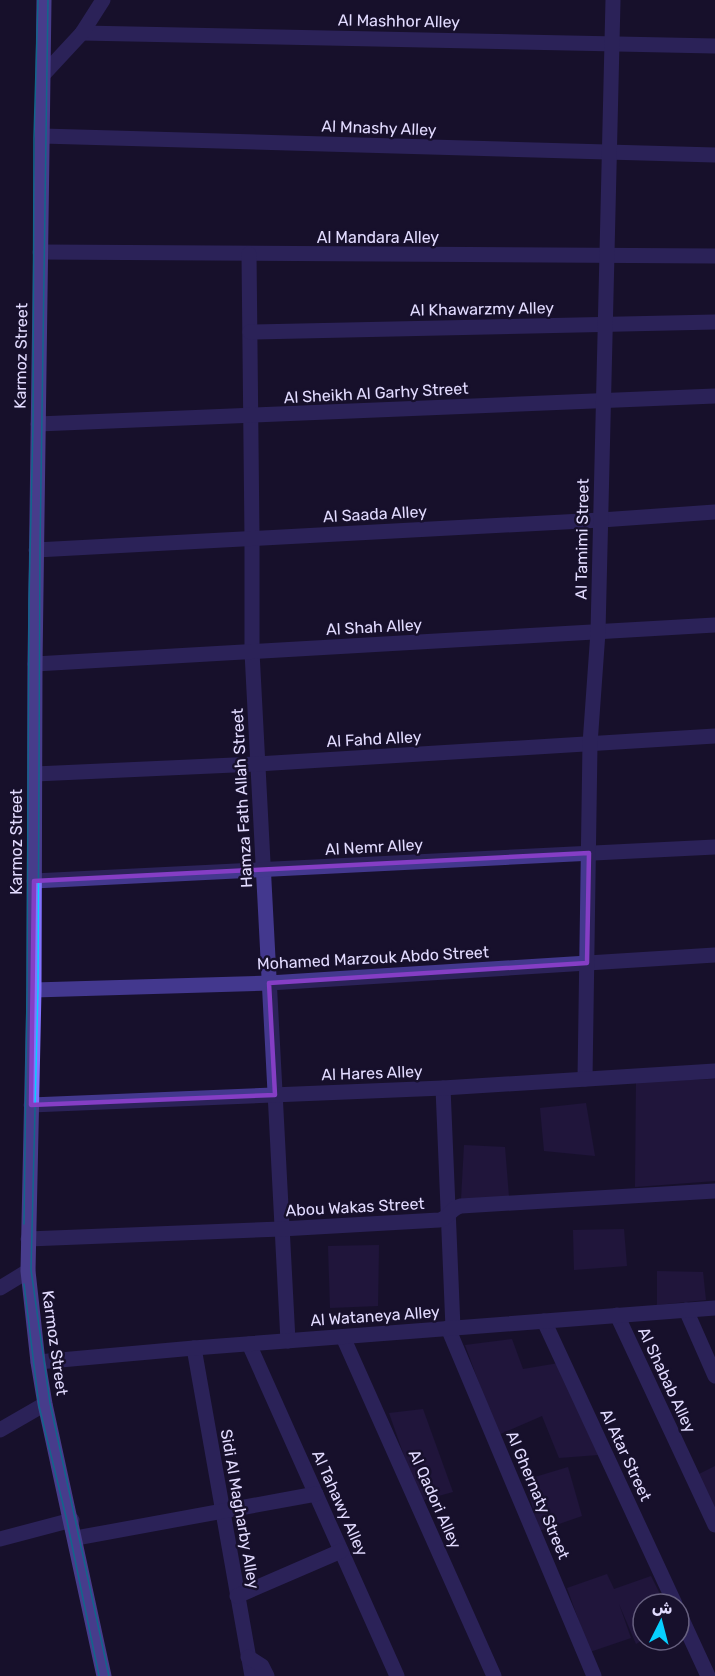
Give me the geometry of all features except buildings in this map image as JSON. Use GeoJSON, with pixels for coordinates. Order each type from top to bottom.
{"type":"FeatureCollection","features":[{"type":"Feature","properties":{"kind":"main road","name":"Karmoz Street"},"geometry":{"type":"LineString","coordinates":[[44,0],[34,664],[34,990],[28,1271],[45,1404],[76,1538],[104,1676]]}},
{"type":"Feature","properties":{"kind":"street"},"geometry":{"type":"LineString","coordinates":[[43,75],[82,33],[104,0]]}},
{"type":"Feature","properties":{"kind":"street","name":"Al Tamimi Street"},"geometry":{"type":"LineString","coordinates":[[585,1079],[590,744],[598,632],[613,0]]}},
{"type":"Feature","properties":{"kind":"street","name":"Al Mashhor Alley"},"geometry":{"type":"LineString","coordinates":[[82,33],[715,46]]}},
{"type":"Feature","properties":{"kind":"street","name":"Al Mnashy Alley"},"geometry":{"type":"LineString","coordinates":[[42,136],[715,156]]}},
{"type":"Feature","properties":{"kind":"street","name":"Al Mandara Alley"},"geometry":{"type":"LineString","coordinates":[[40,252],[715,256]]}},
{"type":"Feature","properties":{"kind":"street","name":"Hamza Fath Allah Street"},"geometry":{"type":"LineString","coordinates":[[249,254],[252,651],[288,1341]]}},
{"type":"Feature","properties":{"kind":"street","name":"Al Khawarzmy Alley"},"geometry":{"type":"LineString","coordinates":[[250,332],[715,322]]}},
{"type":"Feature","properties":{"kind":"street","name":"Al Sheikh Al Garhy Street"},"geometry":{"type":"LineString","coordinates":[[38,424],[715,396]]}},
{"type":"Feature","properties":{"kind":"street","name":"Al Saada Alley"},"geometry":{"type":"LineString","coordinates":[[36,550],[715,512]]}},
{"type":"Feature","properties":{"kind":"street","name":"Al Shah Alley"},"geometry":{"type":"LineString","coordinates":[[34,664],[715,625]]}},
{"type":"Feature","properties":{"kind":"street","name":"Al Fahd Alley"},"geometry":{"type":"LineString","coordinates":[[35,774],[257,764],[715,736]]}},
{"type":"Feature","properties":{"kind":"street","name":"Al Nemr Alley"},"geometry":{"type":"LineString","coordinates":[[34,881],[715,847]]}},
{"type":"Feature","properties":{"kind":"street","name":"Mohamed Marzouk Abdo Street"},"geometry":{"type":"LineString","coordinates":[[34,990],[269,983],[715,955]]}},
{"type":"Feature","properties":{"kind":"street","name":"Al Hares Alley"},"geometry":{"type":"LineString","coordinates":[[31,1105],[443,1088],[715,1071]]}},
{"type":"Feature","properties":{"kind":"street"},"geometry":{"type":"LineString","coordinates":[[443,1088],[451,1328]]}},
{"type":"Feature","properties":{"kind":"street","name":"Abou Wakas Street"},"geometry":{"type":"LineString","coordinates":[[28,1239],[439,1221],[460,1206],[715,1191]]}},
{"type":"Feature","properties":{"kind":"street"},"geometry":{"type":"LineString","coordinates":[[0,1288],[28,1271]]}},
{"type":"Feature","properties":{"kind":"street","name":"Al Wataneya Alley"},"geometry":{"type":"LineString","coordinates":[[38,1362],[715,1308]]}},
{"type":"Feature","properties":{"kind":"street"},"geometry":{"type":"LineString","coordinates":[[686,1310],[715,1376]]}},
{"type":"Feature","properties":{"kind":"street","name":"Al Shabab Alley"},"geometry":{"type":"LineString","coordinates":[[617,1315],[715,1525]]}},
{"type":"Feature","properties":{"kind":"street","name":"Al Atar Street"},"geometry":{"type":"LineString","coordinates":[[544,1320],[669,1592]]}},
{"type":"Feature","properties":{"kind":"street","name":"Al Ghernaty Street"},"geometry":{"type":"LineString","coordinates":[[451,1328],[594,1676]]}},
{"type":"Feature","properties":{"kind":"street","name":"Al Qadori Alley"},"geometry":{"type":"LineString","coordinates":[[343,1337],[494,1676]]}},
{"type":"Feature","properties":{"kind":"street","name":"Al Tahawy Alley"},"geometry":{"type":"LineString","coordinates":[[249,1344],[397,1676]]}},
{"type":"Feature","properties":{"kind":"street","name":"Sidi Al Magharby Alley"},"geometry":{"type":"LineString","coordinates":[[194,1348],[252,1676]]}},
{"type":"Feature","properties":{"kind":"street"},"geometry":{"type":"LineString","coordinates":[[0,1430],[45,1404]]}},
{"type":"Feature","properties":{"kind":"street"},"geometry":{"type":"LineString","coordinates":[[76,1538],[316,1494]]}},
{"type":"Feature","properties":{"kind":"street"},"geometry":{"type":"LineString","coordinates":[[0,1539],[72,1520]]}},
{"type":"Feature","properties":{"kind":"street"},"geometry":{"type":"LineString","coordinates":[[237,1596],[341,1551]]}},
{"type":"Feature","properties":{"kind":"street"},"geometry":{"type":"LineString","coordinates":[[691,1639],[708,1676]]}},
{"type":"Feature","properties":{"kind":"street"},"geometry":{"type":"LineString","coordinates":[[248,1657],[256,1660],[262,1666],[267,1676]]}},
{"type":"Feature","properties":{"kind":"highlighted area"},"geometry":{"type":"Polygon","coordinates":[[[589,853],[587,963],[269,983],[275,1095],[31,1105],[34,881],[589,853]]]}},
{"type":"Feature","properties":{"kind":"tram line"},"geometry":{"type":"LineString","coordinates":[[24,1224],[34,138],[38,0]]}},
{"type":"Feature","properties":{"kind":"tram line"},"geometry":{"type":"LineString","coordinates":[[48,0],[40,550],[38,990],[31,1270],[50,1403],[109,1676]]}},
{"type":"Feature","properties":{"kind":"tram line"},"geometry":{"type":"LineString","coordinates":[[24,1284],[39,1406],[67,1521],[99,1676]]}}]}
